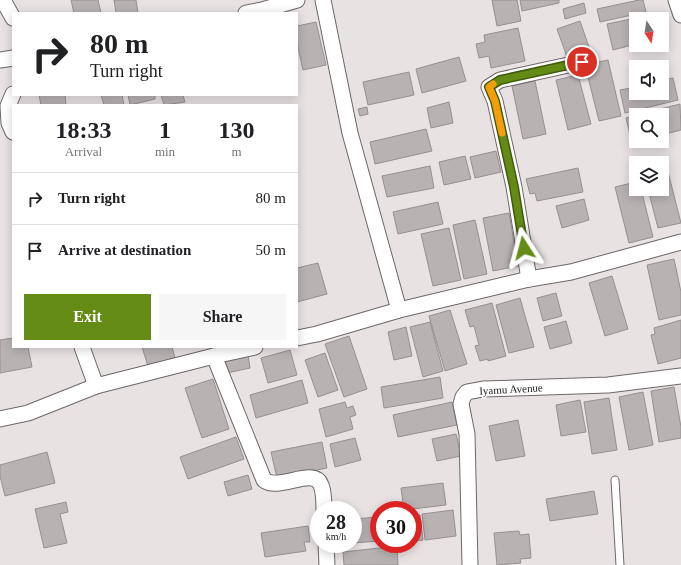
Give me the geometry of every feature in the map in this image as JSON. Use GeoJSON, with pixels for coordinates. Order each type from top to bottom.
{"type":"FeatureCollection","features":[{"type":"Feature","properties":{"kind":"street"},"geometry":{"type":"LineString","coordinates":[[2,0],[12,16]]}},
{"type":"Feature","properties":{"kind":"street"},"geometry":{"type":"LineString","coordinates":[[251,12],[297,0]]}},
{"type":"Feature","properties":{"kind":"street"},"geometry":{"type":"LineString","coordinates":[[323,0],[350,133],[399,310]]}},
{"type":"Feature","properties":{"kind":"street"},"geometry":{"type":"LineString","coordinates":[[676,0],[681,15]]}},
{"type":"Feature","properties":{"kind":"street"},"geometry":{"type":"LineString","coordinates":[[0,60],[12,58]]}},
{"type":"Feature","properties":{"kind":"street"},"geometry":{"type":"LineString","coordinates":[[529,279],[514,187],[495,101],[489,87],[500,80],[582,62]]}},
{"type":"Feature","properties":{"kind":"street"},"geometry":{"type":"LineString","coordinates":[[12,96],[8,106],[9,123],[12,130]]}},
{"type":"Feature","properties":{"kind":"street"},"geometry":{"type":"LineString","coordinates":[[298,338],[317,334],[399,310],[529,279],[571,272],[681,242]]}},
{"type":"Feature","properties":{"kind":"street"},"geometry":{"type":"LineString","coordinates":[[82,348],[96,386]]}},
{"type":"Feature","properties":{"kind":"street"},"geometry":{"type":"LineString","coordinates":[[0,419],[28,413],[96,386],[250,348]]}},
{"type":"Feature","properties":{"kind":"street"},"geometry":{"type":"LineString","coordinates":[[214,356],[264,480],[268,483],[276,484],[312,477],[318,480],[321,485],[323,501]]}},
{"type":"Feature","properties":{"kind":"street","name":"Iyamu Avenue"},"geometry":{"type":"LineString","coordinates":[[470,565],[467,434],[461,404],[463,397],[468,392],[483,389],[608,384],[681,376]]}},
{"type":"Feature","properties":{"kind":"street"},"geometry":{"type":"LineString","coordinates":[[326,553],[327,565]]}},
{"type":"Feature","properties":{"kind":"lane"},"geometry":{"type":"LineString","coordinates":[[615,480],[620,565]]}},
{"type":"Feature","properties":{"kind":"building"},"geometry":{"type":"Polygon","coordinates":[[[71,0],[98,0],[101,12],[74,12],[71,0]]]}},
{"type":"Feature","properties":{"kind":"building"},"geometry":{"type":"Polygon","coordinates":[[[114,0],[136,0],[138,12],[116,12],[114,0]]]}},
{"type":"Feature","properties":{"kind":"building"},"geometry":{"type":"Polygon","coordinates":[[[492,0],[517,0],[521,21],[497,26],[492,0]]]}},
{"type":"Feature","properties":{"kind":"building"},"geometry":{"type":"Polygon","coordinates":[[[520,0],[559,0],[559,3],[522,11],[520,0]]]}},
{"type":"Feature","properties":{"kind":"building"},"geometry":{"type":"Polygon","coordinates":[[[643,0],[646,12],[629,12],[629,16],[600,22],[597,9],[643,0]]]}},
{"type":"Feature","properties":{"kind":"building"},"geometry":{"type":"Polygon","coordinates":[[[584,3],[586,13],[565,19],[563,9],[584,3]]]}},
{"type":"Feature","properties":{"kind":"building"},"geometry":{"type":"Polygon","coordinates":[[[629,19],[629,46],[613,50],[607,24],[629,19]]]}},
{"type":"Feature","properties":{"kind":"building"},"geometry":{"type":"Polygon","coordinates":[[[580,21],[590,50],[567,57],[557,29],[580,21]]]}},
{"type":"Feature","properties":{"kind":"building"},"geometry":{"type":"Polygon","coordinates":[[[316,22],[326,65],[303,70],[298,48],[298,26],[316,22]]]}},
{"type":"Feature","properties":{"kind":"building"},"geometry":{"type":"Polygon","coordinates":[[[518,28],[525,61],[491,68],[489,56],[479,58],[476,44],[485,42],[484,35],[518,28]]]}},
{"type":"Feature","properties":{"kind":"building"},"geometry":{"type":"Polygon","coordinates":[[[459,57],[466,81],[422,93],[416,69],[459,57]]]}},
{"type":"Feature","properties":{"kind":"building"},"geometry":{"type":"Polygon","coordinates":[[[608,60],[621,116],[599,121],[585,65],[608,60]]]}},
{"type":"Feature","properties":{"kind":"building"},"geometry":{"type":"Polygon","coordinates":[[[409,72],[414,95],[368,105],[363,82],[409,72]]]}},
{"type":"Feature","properties":{"kind":"building"},"geometry":{"type":"Polygon","coordinates":[[[578,75],[591,124],[568,130],[556,80],[578,75]]]}},
{"type":"Feature","properties":{"kind":"building"},"geometry":{"type":"Polygon","coordinates":[[[673,78],[678,100],[645,108],[629,108],[629,112],[625,113],[620,90],[629,88],[629,100],[669,100],[669,79],[673,78]]]}},
{"type":"Feature","properties":{"kind":"building"},"geometry":{"type":"Polygon","coordinates":[[[535,81],[546,134],[523,139],[512,86],[535,81]]]}},
{"type":"Feature","properties":{"kind":"building"},"geometry":{"type":"Polygon","coordinates":[[[39,96],[65,96],[66,104],[41,104],[39,96]]]}},
{"type":"Feature","properties":{"kind":"building"},"geometry":{"type":"Polygon","coordinates":[[[101,96],[122,96],[124,104],[104,104],[101,96]]]}},
{"type":"Feature","properties":{"kind":"building"},"geometry":{"type":"Polygon","coordinates":[[[128,96],[155,96],[155,99],[130,104],[128,96]]]}},
{"type":"Feature","properties":{"kind":"building"},"geometry":{"type":"Polygon","coordinates":[[[161,96],[183,96],[185,102],[171,104],[164,104],[161,96]]]}},
{"type":"Feature","properties":{"kind":"building"},"geometry":{"type":"Polygon","coordinates":[[[449,102],[453,123],[431,128],[427,108],[449,102]]]}},
{"type":"Feature","properties":{"kind":"building"},"geometry":{"type":"Polygon","coordinates":[[[680,104],[681,130],[669,133],[669,108],[664,108],[680,104]]]}},
{"type":"Feature","properties":{"kind":"building"},"geometry":{"type":"Polygon","coordinates":[[[367,107],[368,114],[360,116],[358,109],[367,107]]]}},
{"type":"Feature","properties":{"kind":"building"},"geometry":{"type":"Polygon","coordinates":[[[629,117],[629,130],[626,118],[629,117]]]}},
{"type":"Feature","properties":{"kind":"building"},"geometry":{"type":"Polygon","coordinates":[[[426,129],[432,151],[375,164],[370,142],[426,129]]]}},
{"type":"Feature","properties":{"kind":"building"},"geometry":{"type":"Polygon","coordinates":[[[496,151],[501,172],[475,178],[470,157],[496,151]]]}},
{"type":"Feature","properties":{"kind":"building"},"geometry":{"type":"Polygon","coordinates":[[[465,156],[471,179],[444,185],[439,162],[465,156]]]}},
{"type":"Feature","properties":{"kind":"building"},"geometry":{"type":"Polygon","coordinates":[[[430,166],[434,188],[387,197],[382,176],[430,166]]]}},
{"type":"Feature","properties":{"kind":"building"},"geometry":{"type":"Polygon","coordinates":[[[578,168],[583,192],[537,201],[535,193],[530,194],[526,179],[578,168]]]}},
{"type":"Feature","properties":{"kind":"building"},"geometry":{"type":"Polygon","coordinates":[[[669,176],[681,223],[658,228],[650,196],[669,196],[669,176]]]}},
{"type":"Feature","properties":{"kind":"building"},"geometry":{"type":"Polygon","coordinates":[[[629,184],[629,196],[643,196],[653,237],[629,243],[615,187],[629,184]]]}},
{"type":"Feature","properties":{"kind":"building"},"geometry":{"type":"Polygon","coordinates":[[[584,199],[589,220],[562,228],[556,206],[584,199]]]}},
{"type":"Feature","properties":{"kind":"building"},"geometry":{"type":"Polygon","coordinates":[[[438,202],[443,224],[398,234],[393,212],[438,202]]]}},
{"type":"Feature","properties":{"kind":"building"},"geometry":{"type":"Polygon","coordinates":[[[509,213],[518,266],[493,271],[483,218],[509,213]]]}},
{"type":"Feature","properties":{"kind":"building"},"geometry":{"type":"Polygon","coordinates":[[[475,220],[487,274],[464,279],[453,225],[475,220]]]}},
{"type":"Feature","properties":{"kind":"building"},"geometry":{"type":"Polygon","coordinates":[[[449,228],[461,280],[433,286],[421,234],[449,228]]]}},
{"type":"Feature","properties":{"kind":"building"},"geometry":{"type":"Polygon","coordinates":[[[674,259],[681,292],[681,315],[659,320],[647,265],[674,259]]]}},
{"type":"Feature","properties":{"kind":"building"},"geometry":{"type":"Polygon","coordinates":[[[318,263],[327,294],[298,302],[298,268],[318,263]]]}},
{"type":"Feature","properties":{"kind":"building"},"geometry":{"type":"Polygon","coordinates":[[[612,276],[628,329],[605,336],[589,283],[612,276]]]}},
{"type":"Feature","properties":{"kind":"building"},"geometry":{"type":"Polygon","coordinates":[[[556,293],[562,316],[543,321],[537,298],[556,293]]]}},
{"type":"Feature","properties":{"kind":"building"},"geometry":{"type":"Polygon","coordinates":[[[520,298],[534,347],[509,353],[496,305],[520,298]]]}},
{"type":"Feature","properties":{"kind":"building"},"geometry":{"type":"Polygon","coordinates":[[[492,303],[506,356],[488,361],[488,359],[480,361],[475,346],[479,345],[474,326],[470,327],[465,310],[492,303]]]}},
{"type":"Feature","properties":{"kind":"building"},"geometry":{"type":"Polygon","coordinates":[[[450,310],[467,364],[445,371],[429,316],[450,310]]]}},
{"type":"Feature","properties":{"kind":"building"},"geometry":{"type":"Polygon","coordinates":[[[681,320],[681,358],[658,364],[651,335],[655,334],[654,328],[681,320]]]}},
{"type":"Feature","properties":{"kind":"building"},"geometry":{"type":"Polygon","coordinates":[[[566,321],[572,343],[550,349],[544,327],[566,321]]]}},
{"type":"Feature","properties":{"kind":"building"},"geometry":{"type":"Polygon","coordinates":[[[430,322],[443,371],[423,377],[410,327],[430,322]]]}},
{"type":"Feature","properties":{"kind":"building"},"geometry":{"type":"Polygon","coordinates":[[[406,327],[412,356],[394,360],[388,332],[406,327]]]}},
{"type":"Feature","properties":{"kind":"building"},"geometry":{"type":"Polygon","coordinates":[[[349,336],[367,389],[344,397],[325,344],[349,336]]]}},
{"type":"Feature","properties":{"kind":"building"},"geometry":{"type":"Polygon","coordinates":[[[12,338],[12,348],[28,348],[32,367],[0,373],[0,340],[12,338]]]}},
{"type":"Feature","properties":{"kind":"building"},"geometry":{"type":"Polygon","coordinates":[[[142,348],[172,348],[175,358],[148,366],[142,348]]]}},
{"type":"Feature","properties":{"kind":"building"},"geometry":{"type":"Polygon","coordinates":[[[290,350],[297,375],[268,383],[261,358],[290,350]]]}},
{"type":"Feature","properties":{"kind":"building"},"geometry":{"type":"Polygon","coordinates":[[[325,353],[338,390],[318,397],[305,360],[325,353]]]}},
{"type":"Feature","properties":{"kind":"building"},"geometry":{"type":"Polygon","coordinates":[[[248,355],[250,368],[227,373],[225,361],[248,355]]]}},
{"type":"Feature","properties":{"kind":"building"},"geometry":{"type":"Polygon","coordinates":[[[440,377],[443,398],[384,408],[381,387],[440,377]]]}},
{"type":"Feature","properties":{"kind":"building"},"geometry":{"type":"Polygon","coordinates":[[[213,379],[229,429],[202,438],[185,388],[213,379]]]}},
{"type":"Feature","properties":{"kind":"building"},"geometry":{"type":"Polygon","coordinates":[[[302,380],[308,403],[256,418],[250,395],[302,380]]]}},
{"type":"Feature","properties":{"kind":"building"},"geometry":{"type":"Polygon","coordinates":[[[674,387],[681,427],[681,438],[659,442],[651,391],[674,387]]]}},
{"type":"Feature","properties":{"kind":"building"},"geometry":{"type":"Polygon","coordinates":[[[643,392],[653,445],[629,450],[619,397],[643,392]]]}},
{"type":"Feature","properties":{"kind":"building"},"geometry":{"type":"Polygon","coordinates":[[[609,398],[617,450],[592,454],[584,402],[609,398]]]}},
{"type":"Feature","properties":{"kind":"building"},"geometry":{"type":"Polygon","coordinates":[[[580,400],[586,432],[561,436],[556,405],[580,400]]]}},
{"type":"Feature","properties":{"kind":"building"},"geometry":{"type":"Polygon","coordinates":[[[345,402],[347,408],[353,406],[356,415],[350,417],[353,429],[326,437],[319,409],[345,402]]]}},
{"type":"Feature","properties":{"kind":"building"},"geometry":{"type":"Polygon","coordinates":[[[452,402],[457,425],[398,437],[393,415],[452,402]]]}},
{"type":"Feature","properties":{"kind":"building"},"geometry":{"type":"Polygon","coordinates":[[[518,420],[525,456],[496,461],[489,426],[518,420]]]}},
{"type":"Feature","properties":{"kind":"building"},"geometry":{"type":"Polygon","coordinates":[[[456,434],[461,456],[437,461],[432,439],[456,434]]]}},
{"type":"Feature","properties":{"kind":"building"},"geometry":{"type":"Polygon","coordinates":[[[236,437],[244,459],[188,479],[180,457],[236,437]]]}},
{"type":"Feature","properties":{"kind":"building"},"geometry":{"type":"Polygon","coordinates":[[[355,438],[361,460],[335,467],[330,444],[355,438]]]}},
{"type":"Feature","properties":{"kind":"building"},"geometry":{"type":"Polygon","coordinates":[[[322,442],[327,468],[277,478],[271,452],[322,442]]]}},
{"type":"Feature","properties":{"kind":"building"},"geometry":{"type":"Polygon","coordinates":[[[47,452],[55,483],[5,496],[0,476],[0,465],[47,452]]]}},
{"type":"Feature","properties":{"kind":"building"},"geometry":{"type":"Polygon","coordinates":[[[248,475],[252,489],[228,496],[224,482],[248,475]]]}},
{"type":"Feature","properties":{"kind":"building"},"geometry":{"type":"Polygon","coordinates":[[[443,483],[446,505],[422,508],[422,501],[403,501],[401,488],[443,483]]]}},
{"type":"Feature","properties":{"kind":"building"},"geometry":{"type":"Polygon","coordinates":[[[594,491],[598,514],[550,521],[546,499],[594,491]]]}},
{"type":"Feature","properties":{"kind":"building"},"geometry":{"type":"Polygon","coordinates":[[[66,502],[68,512],[60,514],[67,543],[44,548],[35,509],[66,502]]]}},
{"type":"Feature","properties":{"kind":"building"},"geometry":{"type":"Polygon","coordinates":[[[453,510],[456,536],[425,540],[422,514],[453,510]]]}},
{"type":"Feature","properties":{"kind":"building"},"geometry":{"type":"Polygon","coordinates":[[[362,518],[370,518],[370,542],[362,542],[362,518]]]}},
{"type":"Feature","properties":{"kind":"building"},"geometry":{"type":"Polygon","coordinates":[[[308,526],[310,542],[304,542],[306,551],[265,557],[261,533],[308,526]]]}},
{"type":"Feature","properties":{"kind":"building"},"geometry":{"type":"Polygon","coordinates":[[[519,531],[520,535],[529,534],[531,558],[520,559],[521,563],[497,565],[494,533],[519,531]]]}},
{"type":"Feature","properties":{"kind":"building"},"geometry":{"type":"Polygon","coordinates":[[[370,549],[370,553],[397,553],[398,565],[344,565],[343,553],[362,553],[362,550],[370,549]]]}},
{"type":"Feature","properties":{"kind":"slow traffic"},"geometry":{"type":"LineString","coordinates":[[493,84],[489,87],[495,101],[502,133]]}},
{"type":"Feature","properties":{"kind":"route"},"geometry":{"type":"LineString","coordinates":[[524,248],[514,187],[495,101],[489,87],[500,80],[582,62]]}}]}
